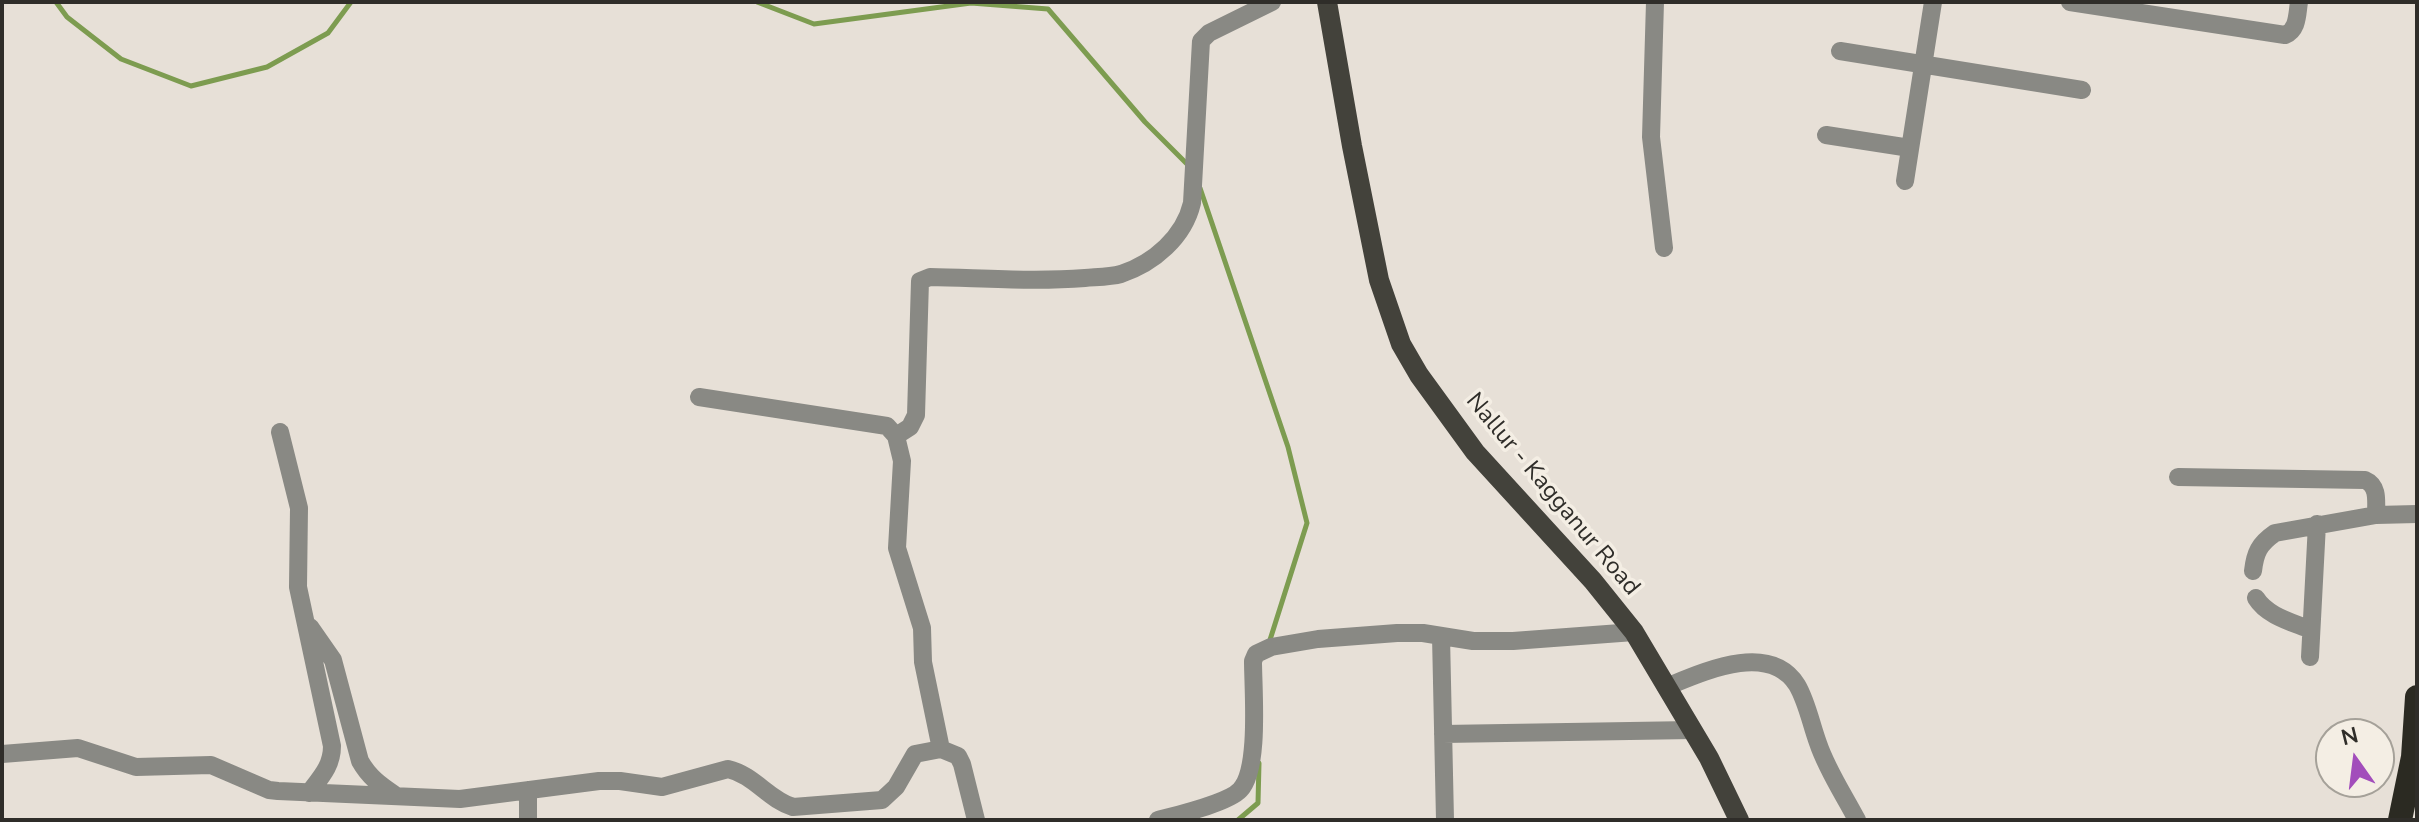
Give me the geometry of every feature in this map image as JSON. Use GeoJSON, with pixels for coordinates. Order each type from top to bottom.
{"type":"FeatureCollection","features":[{"type":"Feature","properties":{"kind":"highway"},"geometry":{"type":"LineString","coordinates":[[2400,820],[2413,757],[2417,697]]}},
{"type":"Feature","properties":{"kind":"main road","name":"Nallur - Kagganur Road"},"geometry":{"type":"LineString","coordinates":[[1327,2],[1379,280],[1401,344],[1419,375],[1475,452],[1593,581],[1634,632],[1709,758],[1739,820]]}},
{"type":"Feature","properties":{"kind":"street"},"geometry":{"type":"LineString","coordinates":[[896,436],[914,423],[916,415],[920,281],[930,277],[1042,280],[1119,275],[1153,259],[1179,234],[1190,211],[1201,41],[1209,33],[1272,2]]}},
{"type":"Feature","properties":{"kind":"street"},"geometry":{"type":"LineString","coordinates":[[1655,2],[1651,137],[1664,248]]}},
{"type":"Feature","properties":{"kind":"street"},"geometry":{"type":"LineString","coordinates":[[1905,181],[1933,2]]}},
{"type":"Feature","properties":{"kind":"street"},"geometry":{"type":"LineString","coordinates":[[2070,2],[2285,35],[2295,28],[2299,2]]}},
{"type":"Feature","properties":{"kind":"street"},"geometry":{"type":"LineString","coordinates":[[1840,51],[2082,90]]}},
{"type":"Feature","properties":{"kind":"street"},"geometry":{"type":"LineString","coordinates":[[1826,135],[1910,148]]}},
{"type":"Feature","properties":{"kind":"street"},"geometry":{"type":"LineString","coordinates":[[699,397],[887,426],[896,436],[903,470],[897,548],[922,628],[923,662],[941,749]]}},
{"type":"Feature","properties":{"kind":"street"},"geometry":{"type":"LineString","coordinates":[[280,432],[299,508],[298,587],[332,746],[329,767],[309,793]]}},
{"type":"Feature","properties":{"kind":"street"},"geometry":{"type":"LineString","coordinates":[[2178,477],[2365,480],[2372,483],[2375,490],[2376,515]]}},
{"type":"Feature","properties":{"kind":"street"},"geometry":{"type":"LineString","coordinates":[[2253,571],[2255,553],[2275,533],[2376,515],[2417,514]]}},
{"type":"Feature","properties":{"kind":"street"},"geometry":{"type":"LineString","coordinates":[[2310,657],[2317,524]]}},
{"type":"Feature","properties":{"kind":"street"},"geometry":{"type":"LineString","coordinates":[[2256,598],[2273,614],[2311,630]]}},
{"type":"Feature","properties":{"kind":"street"},"geometry":{"type":"LineString","coordinates":[[306,622],[333,660],[366,773],[398,796]]}},
{"type":"Feature","properties":{"kind":"street"},"geometry":{"type":"LineString","coordinates":[[1158,820],[1242,789],[1252,767],[1253,661],[1261,650],[1318,639],[1397,633],[1423,633],[1473,641],[1513,641],[1634,632]]}},
{"type":"Feature","properties":{"kind":"street"},"geometry":{"type":"LineString","coordinates":[[1441,636],[1445,820]]}},
{"type":"Feature","properties":{"kind":"street"},"geometry":{"type":"LineString","coordinates":[[1666,687],[1699,674],[1752,663],[1766,663],[1788,673],[1798,686],[1819,747],[1857,820]]}},
{"type":"Feature","properties":{"kind":"street"},"geometry":{"type":"LineString","coordinates":[[1443,734],[1692,730]]}},
{"type":"Feature","properties":{"kind":"street"},"geometry":{"type":"LineString","coordinates":[[2,754],[78,748],[136,767],[211,765],[269,790],[460,799],[599,781],[662,787],[728,769],[738,771],[783,804],[793,807],[882,800],[896,787],[915,754],[941,749],[958,756],[962,764],[976,820]]}},
{"type":"Feature","properties":{"kind":"street"},"geometry":{"type":"LineString","coordinates":[[528,790],[528,820]]}},
{"type":"Feature","properties":{"kind":"waterway"},"geometry":{"type":"LineString","coordinates":[[56,2],[67,17],[121,59],[191,86],[267,67],[328,33],[351,2]]}},
{"type":"Feature","properties":{"kind":"waterway"},"geometry":{"type":"LineString","coordinates":[[757,2],[814,24],[971,3],[1048,9],[1145,122],[1188,165]]}},
{"type":"Feature","properties":{"kind":"waterway"},"geometry":{"type":"LineString","coordinates":[[1200,188],[1288,447],[1307,523],[1269,643]]}},
{"type":"Feature","properties":{"kind":"waterway"},"geometry":{"type":"LineString","coordinates":[[1238,820],[1258,803],[1259,763]]}}]}
